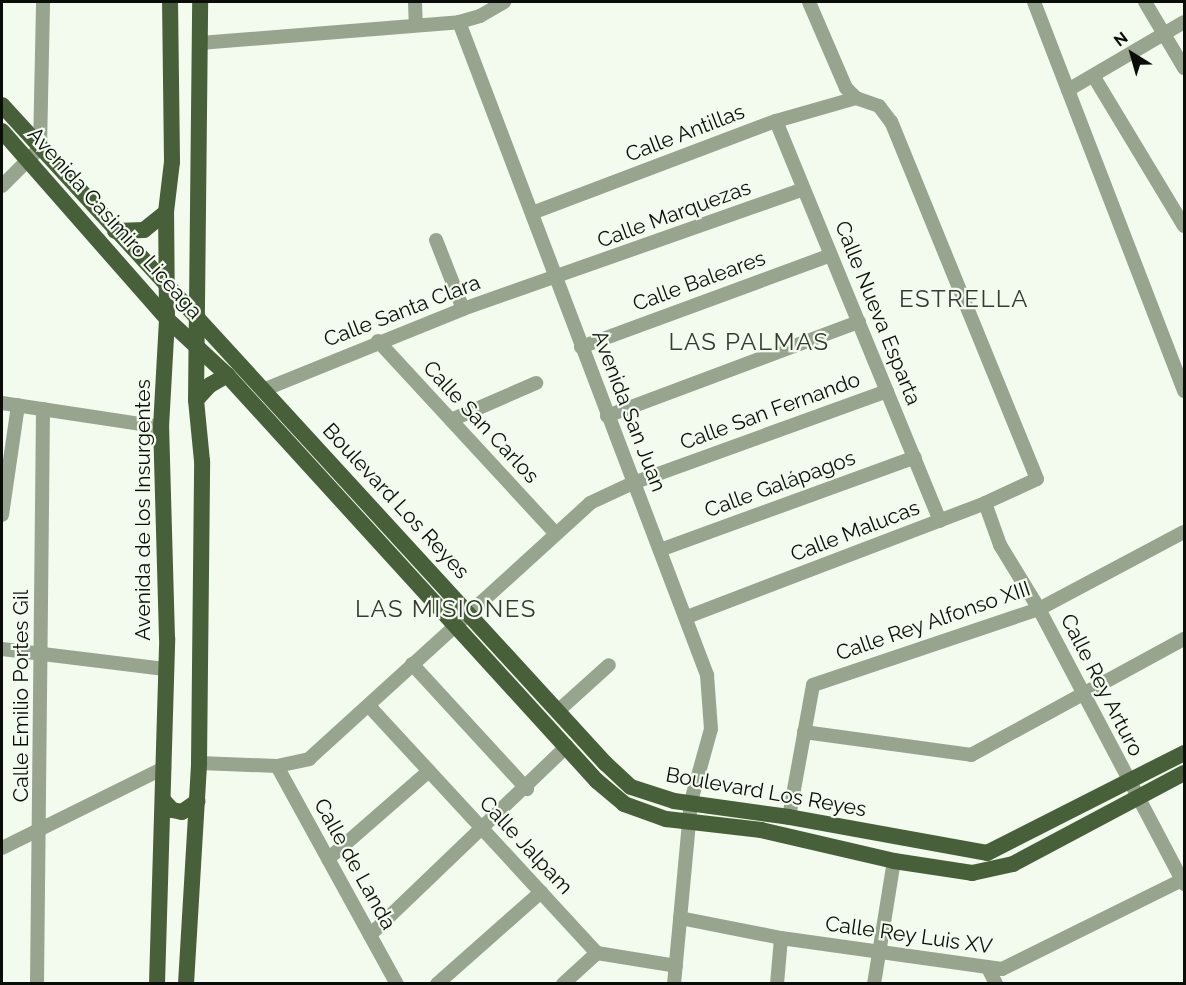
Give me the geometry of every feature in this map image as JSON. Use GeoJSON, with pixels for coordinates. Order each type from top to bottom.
{"type":"FeatureCollection","features":[{"type":"Feature","properties":{"kind":"main road","name":"Avenida de los Insurgentes"},"geometry":{"type":"LineString","coordinates":[[157,984],[164,801],[165,669],[161,428],[167,319],[166,212],[172,162],[170,2]]}},
{"type":"Feature","properties":{"kind":"main road"},"geometry":{"type":"LineString","coordinates":[[186,984],[186,952],[199,763],[202,461],[196,400],[196,319],[200,2]]}},
{"type":"Feature","properties":{"kind":"main road","name":"Avenida Casimiro Liceaga"},"geometry":{"type":"LineString","coordinates":[[2,105],[196,319]]}},
{"type":"Feature","properties":{"kind":"main road","name":"Avenida Casimiro Liceaga"},"geometry":{"type":"LineString","coordinates":[[2,131],[167,319],[196,345]]}},
{"type":"Feature","properties":{"kind":"main road"},"geometry":{"type":"LineString","coordinates":[[115,231],[130,233],[144,230],[166,212]]}},
{"type":"Feature","properties":{"kind":"main road","name":"Boulevard Los Reyes"},"geometry":{"type":"LineString","coordinates":[[196,319],[263,390],[320,466],[454,624],[624,804],[666,819],[761,830],[894,861],[972,873],[991,871],[1013,864],[1185,773]]}},
{"type":"Feature","properties":{"kind":"main road","name":"Boulevard Los Reyes"},"geometry":{"type":"LineString","coordinates":[[196,345],[468,611],[605,763],[631,787],[674,801],[691,801],[789,817],[987,853],[1185,753]]}},
{"type":"Feature","properties":{"kind":"main road"},"geometry":{"type":"LineString","coordinates":[[196,400],[210,385],[227,375]]}},
{"type":"Feature","properties":{"kind":"main road"},"geometry":{"type":"LineString","coordinates":[[164,801],[172,810],[182,812],[198,801]]}},
{"type":"Feature","properties":{"kind":"main road"},"geometry":{"type":"LineString","coordinates":[[157,959],[174,949],[186,952]]}},
{"type":"Feature","properties":{"kind":"street"},"geometry":{"type":"LineString","coordinates":[[2,186],[28,163],[40,148],[43,2]]}},
{"type":"Feature","properties":{"kind":"street"},"geometry":{"type":"LineString","coordinates":[[415,2],[416,25]]}},
{"type":"Feature","properties":{"kind":"street"},"geometry":{"type":"LineString","coordinates":[[200,43],[459,22],[480,16],[504,2]]}},
{"type":"Feature","properties":{"kind":"street"},"geometry":{"type":"LineString","coordinates":[[809,2],[846,88],[856,98]]}},
{"type":"Feature","properties":{"kind":"street"},"geometry":{"type":"LineString","coordinates":[[1034,2],[1185,391]]}},
{"type":"Feature","properties":{"kind":"street"},"geometry":{"type":"LineString","coordinates":[[1145,2],[1185,68]]}},
{"type":"Feature","properties":{"kind":"street","name":"Avenida San Juan"},"geometry":{"type":"LineString","coordinates":[[459,22],[558,278],[607,416],[687,617],[706,675],[710,720],[691,801],[674,984]]}},
{"type":"Feature","properties":{"kind":"street"},"geometry":{"type":"LineString","coordinates":[[1068,90],[1185,22]]}},
{"type":"Feature","properties":{"kind":"street"},"geometry":{"type":"LineString","coordinates":[[1094,76],[1185,226]]}},
{"type":"Feature","properties":{"kind":"street","name":"Calle Antillas"},"geometry":{"type":"LineString","coordinates":[[532,213],[776,121],[856,98]]}},
{"type":"Feature","properties":{"kind":"street","name":"Calle Malucas"},"geometry":{"type":"LineString","coordinates":[[687,617],[940,521],[1037,479],[891,122],[879,106],[856,98]]}},
{"type":"Feature","properties":{"kind":"street","name":"Calle Nueva Esparta"},"geometry":{"type":"LineString","coordinates":[[776,121],[940,521]]}},
{"type":"Feature","properties":{"kind":"street","name":"Calle Marquezas"},"geometry":{"type":"LineString","coordinates":[[558,278],[804,189]]}},
{"type":"Feature","properties":{"kind":"street"},"geometry":{"type":"LineString","coordinates":[[436,240],[463,309]]}},
{"type":"Feature","properties":{"kind":"street","name":"Calle Baleares"},"geometry":{"type":"LineString","coordinates":[[581,347],[831,255]]}},
{"type":"Feature","properties":{"kind":"street","name":"Calle Santa Clara"},"geometry":{"type":"LineString","coordinates":[[263,390],[378,341],[463,309],[558,278]]}},
{"type":"Feature","properties":{"kind":"street"},"geometry":{"type":"LineString","coordinates":[[607,416],[859,322]]}},
{"type":"Feature","properties":{"kind":"street","name":"Calle San Carlos"},"geometry":{"type":"LineString","coordinates":[[378,341],[554,532]]}},
{"type":"Feature","properties":{"kind":"street"},"geometry":{"type":"LineString","coordinates":[[451,420],[536,383]]}},
{"type":"Feature","properties":{"kind":"street","name":"Calle San Fernando"},"geometry":{"type":"LineString","coordinates":[[199,763],[277,766],[309,759],[369,706],[554,532],[590,503],[633,483],[887,391]]}},
{"type":"Feature","properties":{"kind":"street"},"geometry":{"type":"LineString","coordinates":[[2,403],[161,428]]}},
{"type":"Feature","properties":{"kind":"street"},"geometry":{"type":"LineString","coordinates":[[2,515],[18,405]]}},
{"type":"Feature","properties":{"kind":"street","name":"Calle Emilio Portes Gil"},"geometry":{"type":"LineString","coordinates":[[37,984],[41,828],[43,409]]}},
{"type":"Feature","properties":{"kind":"street","name":"Calle Galápagos"},"geometry":{"type":"LineString","coordinates":[[660,550],[915,457]]}},
{"type":"Feature","properties":{"kind":"street","name":"Calle Rey Arturo"},"geometry":{"type":"LineString","coordinates":[[985,503],[1000,544],[1039,609],[1129,783],[1184,881]]}},
{"type":"Feature","properties":{"kind":"street","name":"Calle Rey Alfonso XIII"},"geometry":{"type":"LineString","coordinates":[[789,817],[813,685],[1039,609],[1185,532]]}},
{"type":"Feature","properties":{"kind":"street"},"geometry":{"type":"LineString","coordinates":[[804,732],[971,755],[1081,692],[1185,639]]}},
{"type":"Feature","properties":{"kind":"street"},"geometry":{"type":"LineString","coordinates":[[2,649],[165,669]]}},
{"type":"Feature","properties":{"kind":"street"},"geometry":{"type":"LineString","coordinates":[[412,664],[527,789]]}},
{"type":"Feature","properties":{"kind":"street"},"geometry":{"type":"LineString","coordinates":[[559,710],[609,665]]}},
{"type":"Feature","properties":{"kind":"street","name":"Calle Jalpam"},"geometry":{"type":"LineString","coordinates":[[369,706],[597,953]]}},
{"type":"Feature","properties":{"kind":"street"},"geometry":{"type":"LineString","coordinates":[[370,934],[527,789],[567,746]]}},
{"type":"Feature","properties":{"kind":"street","name":"Calle de Landa"},"geometry":{"type":"LineString","coordinates":[[277,766],[397,984]]}},
{"type":"Feature","properties":{"kind":"street"},"geometry":{"type":"LineString","coordinates":[[2,848],[164,768]]}},
{"type":"Feature","properties":{"kind":"street"},"geometry":{"type":"LineString","coordinates":[[328,858],[429,771]]}},
{"type":"Feature","properties":{"kind":"street"},"geometry":{"type":"LineString","coordinates":[[874,984],[894,861]]}},
{"type":"Feature","properties":{"kind":"street","name":"Calle Rey Luis XV"},"geometry":{"type":"LineString","coordinates":[[680,918],[781,938],[989,970],[1021,962],[1184,881]]}},
{"type":"Feature","properties":{"kind":"street"},"geometry":{"type":"LineString","coordinates":[[437,984],[541,892]]}},
{"type":"Feature","properties":{"kind":"street"},"geometry":{"type":"LineString","coordinates":[[777,984],[781,938]]}},
{"type":"Feature","properties":{"kind":"street"},"geometry":{"type":"LineString","coordinates":[[563,984],[597,953],[676,966]]}},
{"type":"Feature","properties":{"kind":"street"},"geometry":{"type":"LineString","coordinates":[[989,970],[996,984]]}},
{"type":"Feature","properties":{"kind":"district","name":"ESTRELLA"},"geometry":{"type":"Point","coordinates":[964,299]}},
{"type":"Feature","properties":{"kind":"district","name":"LAS PALMAS"},"geometry":{"type":"Point","coordinates":[749,342]}},
{"type":"Feature","properties":{"kind":"district","name":"LAS MISIONES"},"geometry":{"type":"Point","coordinates":[446,609]}}]}
